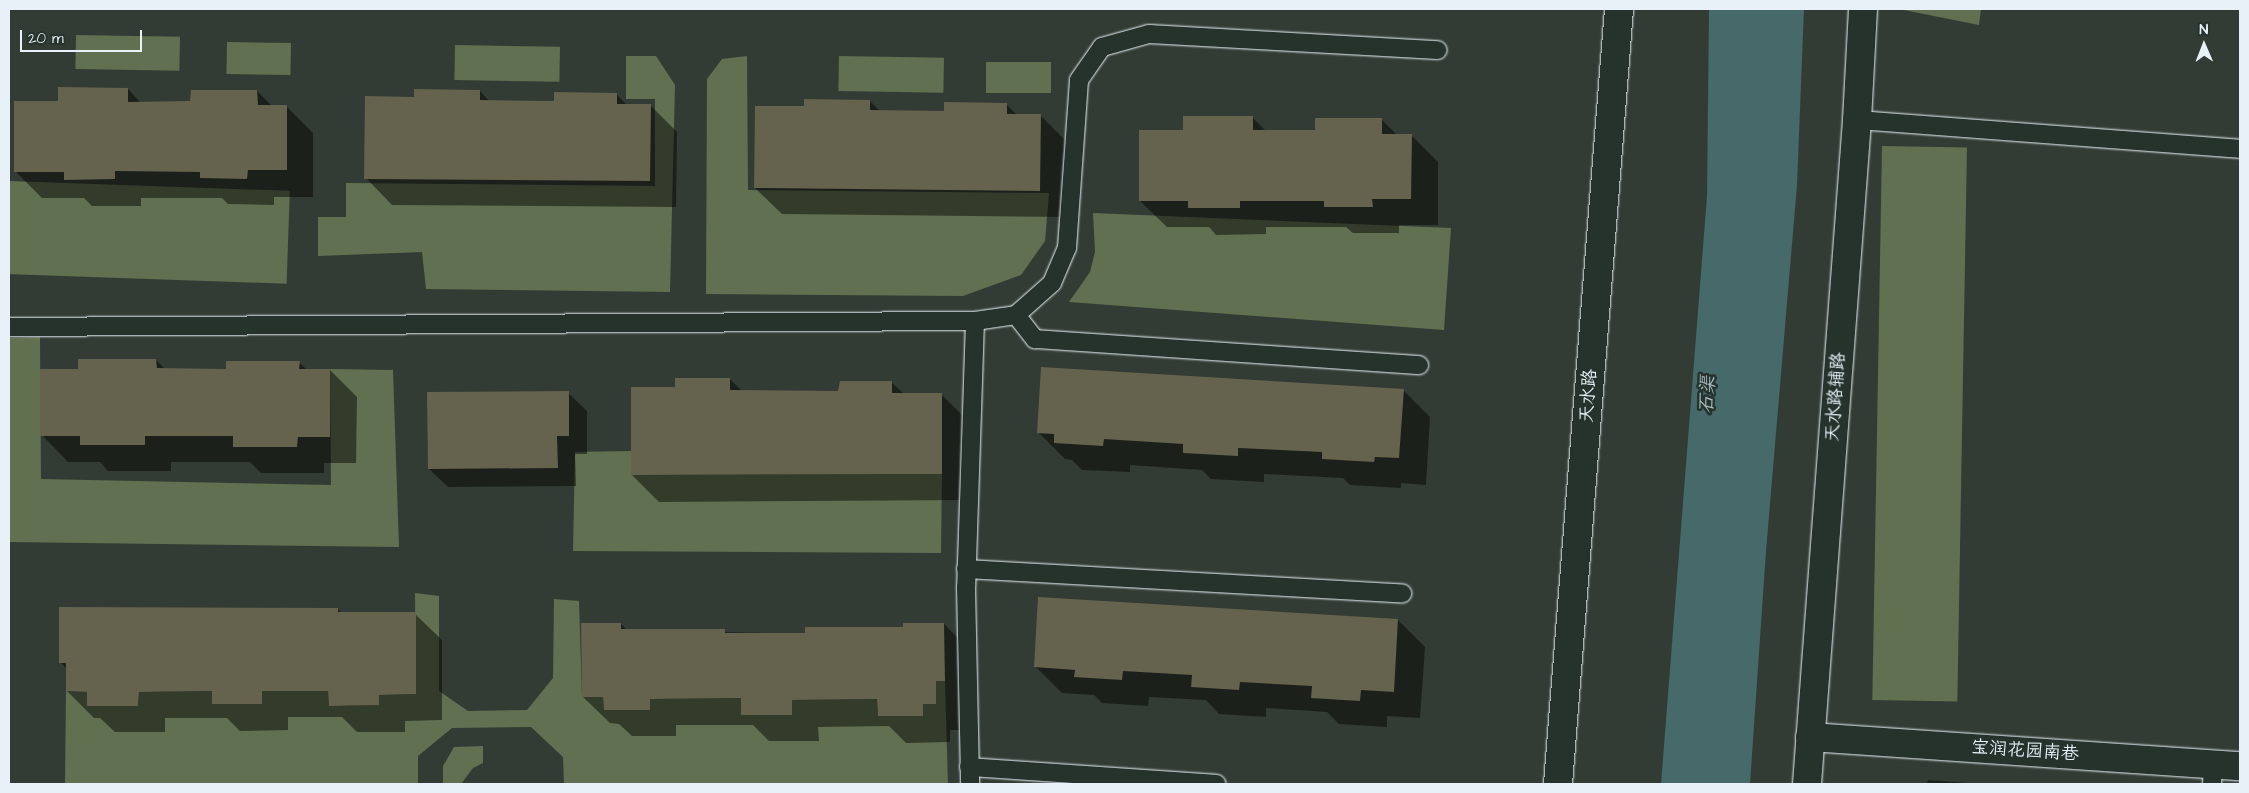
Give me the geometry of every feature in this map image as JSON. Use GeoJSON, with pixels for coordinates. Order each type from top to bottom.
{"type":"FeatureCollection","features":[{"type":"Feature","properties":{"kind":"street","name":"天水路"},"geometry":{"type":"LineString","coordinates":[[1558,784],[1619,9]]}},
{"type":"Feature","properties":{"kind":"street","name":"天水路辅路"},"geometry":{"type":"LineString","coordinates":[[1806,784],[1858,120],[1862,9]]}},
{"type":"Feature","properties":{"kind":"street","name":"宝润花园南巷"},"geometry":{"type":"LineString","coordinates":[[1810,737],[2212,774],[2240,766]]}},
{"type":"Feature","properties":{"kind":"lane"},"geometry":{"type":"LineString","coordinates":[[9,327],[975,321],[1016,316],[1052,283],[1067,248],[1079,80],[1102,47],[1149,34],[1438,50]]}},
{"type":"Feature","properties":{"kind":"lane"},"geometry":{"type":"LineString","coordinates":[[1858,120],[2240,149]]}},
{"type":"Feature","properties":{"kind":"lane"},"geometry":{"type":"LineString","coordinates":[[1016,316],[1035,339],[1419,365]]}},
{"type":"Feature","properties":{"kind":"lane"},"geometry":{"type":"LineString","coordinates":[[970,784],[966,569],[975,321]]}},
{"type":"Feature","properties":{"kind":"lane"},"geometry":{"type":"LineString","coordinates":[[966,569],[1402,593]]}},
{"type":"Feature","properties":{"kind":"lane"},"geometry":{"type":"LineString","coordinates":[[969,767],[1216,784]]}},
{"type":"Feature","properties":{"kind":"green space"},"geometry":{"type":"Polygon","coordinates":[[[1899,9],[1981,9],[1979,25],[1899,9]]]}},
{"type":"Feature","properties":{"kind":"green space"},"geometry":{"type":"Polygon","coordinates":[[[76,35],[180,37],[179,71],[75,69],[76,35]]]}},
{"type":"Feature","properties":{"kind":"green space"},"geometry":{"type":"Polygon","coordinates":[[[227,42],[291,43],[290,75],[226,74],[227,42]]]}},
{"type":"Feature","properties":{"kind":"green space"},"geometry":{"type":"Polygon","coordinates":[[[455,45],[560,47],[559,82],[454,80],[455,45]]]}},
{"type":"Feature","properties":{"kind":"green space"},"geometry":{"type":"Polygon","coordinates":[[[626,56],[656,56],[675,85],[670,292],[426,289],[422,252],[318,256],[318,217],[346,217],[346,183],[655,186],[655,99],[626,99],[626,56]]]}},
{"type":"Feature","properties":{"kind":"green space"},"geometry":{"type":"Polygon","coordinates":[[[747,56],[748,190],[1049,193],[1045,241],[1021,275],[963,296],[706,294],[707,79],[722,59],[747,56]]]}},
{"type":"Feature","properties":{"kind":"green space"},"geometry":{"type":"Polygon","coordinates":[[[839,56],[944,58],[943,93],[838,91],[839,56]]]}},
{"type":"Feature","properties":{"kind":"green space"},"geometry":{"type":"Polygon","coordinates":[[[986,62],[1051,62],[1051,93],[986,93],[986,62]]]}},
{"type":"Feature","properties":{"kind":"green space"},"geometry":{"type":"Polygon","coordinates":[[[1882,146],[1967,147],[1957,701],[1872,700],[1882,146]]]}},
{"type":"Feature","properties":{"kind":"green space"},"geometry":{"type":"Polygon","coordinates":[[[9,181],[290,191],[287,284],[9,274],[9,181]]]}},
{"type":"Feature","properties":{"kind":"green space"},"geometry":{"type":"Polygon","coordinates":[[[1093,213],[1451,228],[1444,330],[1069,302],[1090,272],[1095,252],[1093,213]]]}},
{"type":"Feature","properties":{"kind":"green space"},"geometry":{"type":"Polygon","coordinates":[[[40,337],[41,479],[331,485],[330,369],[393,370],[399,547],[9,542],[9,338],[40,337]]]}},
{"type":"Feature","properties":{"kind":"green space"},"geometry":{"type":"Polygon","coordinates":[[[631,451],[632,475],[942,474],[941,553],[573,551],[575,452],[631,451]]]}},
{"type":"Feature","properties":{"kind":"green space"},"geometry":{"type":"Polygon","coordinates":[[[415,593],[439,596],[439,691],[468,711],[527,710],[553,678],[554,599],[579,601],[582,697],[603,697],[604,710],[650,710],[650,699],[741,698],[741,715],[792,715],[792,700],[877,699],[878,716],[923,716],[923,704],[936,704],[936,681],[945,681],[948,784],[564,784],[563,757],[531,727],[452,728],[418,756],[418,784],[65,784],[66,691],[87,692],[87,706],[138,706],[139,692],[212,691],[212,704],[262,704],[262,691],[328,691],[329,706],[379,705],[379,695],[416,694],[415,593]]]}},
{"type":"Feature","properties":{"kind":"green space"},"geometry":{"type":"Polygon","coordinates":[[[483,746],[483,763],[473,768],[461,784],[443,784],[443,766],[454,747],[483,746]]]}},
{"type":"Feature","properties":{"kind":"water","name":"石渠"},"geometry":{"type":"Polygon","coordinates":[[[1709,9],[1804,9],[1797,185],[1766,551],[1750,784],[1661,784],[1707,196],[1709,9]]]}},
{"type":"Feature","properties":{"kind":"building"},"geometry":{"type":"Polygon","coordinates":[[[58,87],[128,88],[128,102],[190,101],[191,90],[257,90],[258,105],[287,105],[287,170],[248,170],[247,179],[200,178],[200,172],[115,171],[115,179],[64,180],[64,172],[14,172],[14,101],[58,101],[58,87]]]}},
{"type":"Feature","properties":{"kind":"building"},"geometry":{"type":"Polygon","coordinates":[[[414,89],[480,90],[480,100],[554,101],[554,92],[617,93],[617,104],[651,104],[650,181],[364,179],[365,96],[414,97],[414,89]]]}},
{"type":"Feature","properties":{"kind":"building"},"geometry":{"type":"Polygon","coordinates":[[[804,99],[870,100],[870,110],[944,111],[944,102],[1007,103],[1007,114],[1041,114],[1040,191],[754,188],[755,106],[804,106],[804,99]]]}},
{"type":"Feature","properties":{"kind":"building"},"geometry":{"type":"Polygon","coordinates":[[[1183,116],[1253,116],[1253,130],[1315,130],[1315,118],[1382,118],[1382,134],[1412,134],[1411,199],[1372,199],[1373,207],[1324,207],[1324,201],[1240,201],[1240,208],[1188,208],[1188,201],[1139,201],[1139,130],[1183,130],[1183,116]]]}},
{"type":"Feature","properties":{"kind":"building"},"geometry":{"type":"Polygon","coordinates":[[[78,359],[156,359],[157,368],[226,369],[226,361],[300,361],[299,369],[330,369],[330,437],[298,437],[297,447],[233,447],[233,436],[145,436],[145,445],[80,445],[80,436],[40,436],[40,369],[78,369],[78,359]]]}},
{"type":"Feature","properties":{"kind":"building"},"geometry":{"type":"Polygon","coordinates":[[[1041,367],[1404,389],[1399,458],[1375,457],[1374,462],[1322,459],[1322,452],[1238,448],[1238,456],[1183,453],[1183,444],[1104,439],[1103,446],[1054,443],[1054,434],[1037,433],[1041,367]]]}},
{"type":"Feature","properties":{"kind":"building"},"geometry":{"type":"Polygon","coordinates":[[[675,378],[730,378],[730,390],[838,391],[840,381],[892,381],[892,393],[942,393],[942,474],[631,475],[631,387],[675,387],[675,378]]]}},
{"type":"Feature","properties":{"kind":"building"},"geometry":{"type":"Polygon","coordinates":[[[569,391],[569,436],[557,436],[558,468],[428,469],[427,392],[569,391]]]}},
{"type":"Feature","properties":{"kind":"building"},"geometry":{"type":"Polygon","coordinates":[[[1038,597],[1398,619],[1394,692],[1361,690],[1360,701],[1311,698],[1312,686],[1240,682],[1239,690],[1191,687],[1192,675],[1123,671],[1122,680],[1074,677],[1075,670],[1034,667],[1038,597]]]}},
{"type":"Feature","properties":{"kind":"building"},"geometry":{"type":"Polygon","coordinates":[[[59,607],[338,608],[338,612],[416,612],[416,694],[379,695],[379,705],[329,706],[328,691],[262,691],[262,704],[212,704],[212,691],[139,692],[138,706],[87,706],[87,692],[66,691],[66,663],[59,663],[59,607]]]}},
{"type":"Feature","properties":{"kind":"building"},"geometry":{"type":"Polygon","coordinates":[[[581,623],[621,623],[621,629],[725,629],[725,633],[805,633],[805,627],[903,627],[903,623],[944,623],[945,681],[936,681],[936,704],[923,704],[923,716],[878,716],[877,699],[792,700],[792,715],[741,715],[741,698],[650,699],[650,710],[604,710],[603,697],[582,697],[581,623]]]}}]}
